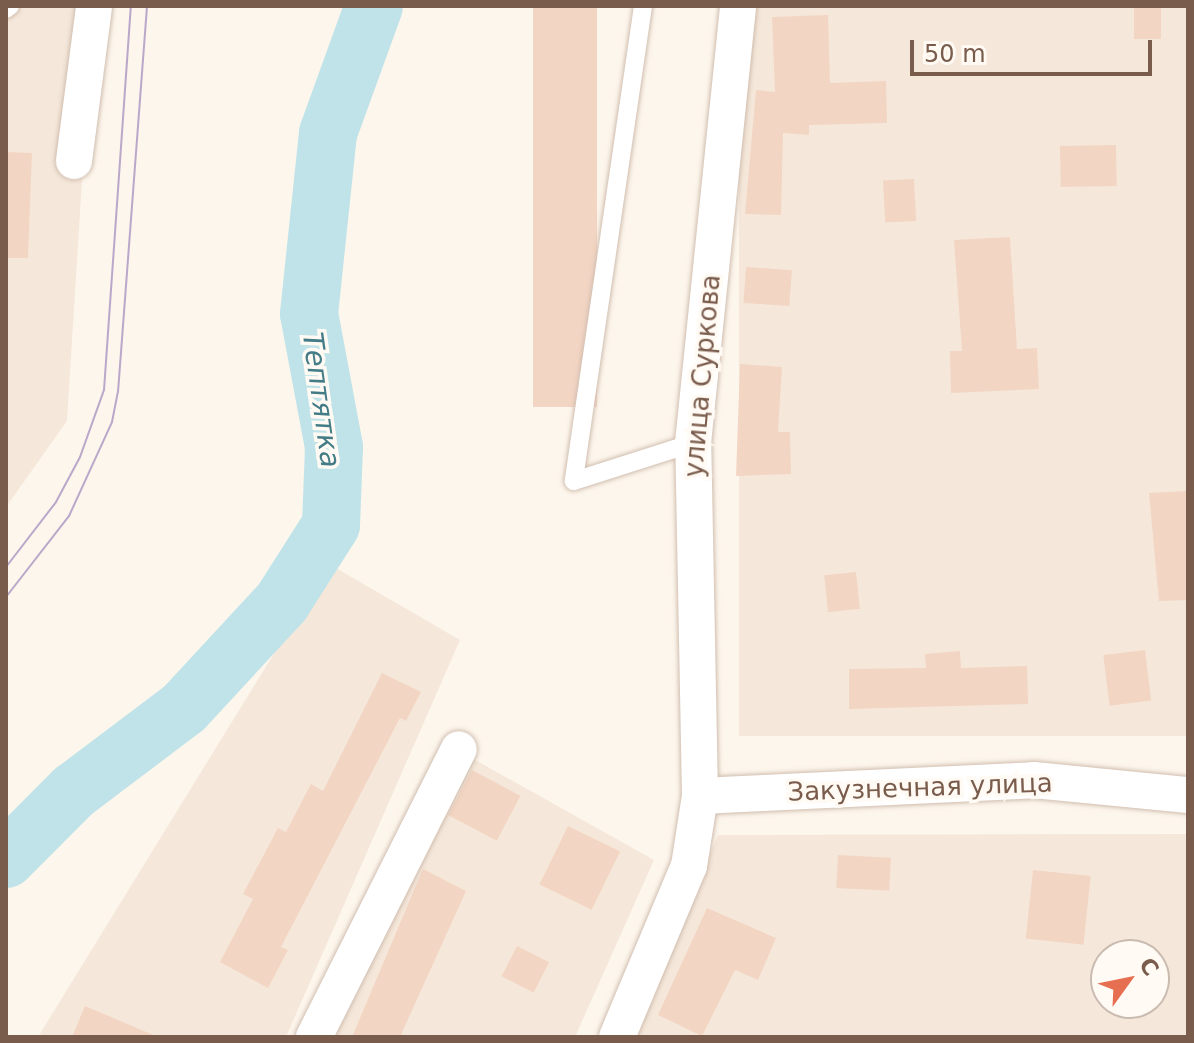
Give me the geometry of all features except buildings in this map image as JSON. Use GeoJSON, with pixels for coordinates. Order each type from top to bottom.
{"type":"FeatureCollection","features":[{"type":"Feature","properties":{"kind":"street"},"geometry":{"type":"LineString","coordinates":[[74,161],[94,6]]}},
{"type":"Feature","properties":{"kind":"street","name":"улица Суркова"},"geometry":{"type":"LineString","coordinates":[[617,1037],[689,866],[700,796],[693,443],[738,6]]}},
{"type":"Feature","properties":{"kind":"street"},"geometry":{"type":"LineString","coordinates":[[314,1037],[459,749]]}},
{"type":"Feature","properties":{"kind":"street","name":"Закузнечная улица"},"geometry":{"type":"LineString","coordinates":[[700,796],[1034,780],[1188,795]]}},
{"type":"Feature","properties":{"kind":"lane"},"geometry":{"type":"LineString","coordinates":[[643,6],[574,481],[693,443]]}},
{"type":"Feature","properties":{"kind":"shaded area"},"geometry":{"type":"Polygon","coordinates":[[[6,6],[93,6],[67,421],[6,507],[6,6]]]}},
{"type":"Feature","properties":{"kind":"shaded area"},"geometry":{"type":"Polygon","coordinates":[[[739,6],[1188,6],[1188,736],[739,736],[739,6]]]}},
{"type":"Feature","properties":{"kind":"shaded area"},"geometry":{"type":"Polygon","coordinates":[[[329,564],[460,640],[286,1037],[38,1037],[329,564]]]}},
{"type":"Feature","properties":{"kind":"shaded area"},"geometry":{"type":"Polygon","coordinates":[[[461,752],[654,860],[575,1037],[331,1037],[461,752]]]}},
{"type":"Feature","properties":{"kind":"shaded area"},"geometry":{"type":"Polygon","coordinates":[[[1188,834],[1188,1037],[633,1037],[718,835],[1188,834]]]}},
{"type":"Feature","properties":{"kind":"waterway","name":"Тептятка"},"geometry":{"type":"LineString","coordinates":[[6,859],[74,791],[184,708],[282,602],[331,525],[334,447],[309,314],[328,133],[374,6]]}},
{"type":"Feature","properties":{"kind":"tram line"},"geometry":{"type":"LineString","coordinates":[[6,567],[56,502],[80,457],[104,390],[131,6]]}},
{"type":"Feature","properties":{"kind":"tram line"},"geometry":{"type":"LineString","coordinates":[[6,597],[69,516],[112,422],[118,392],[147,6]]}}]}
